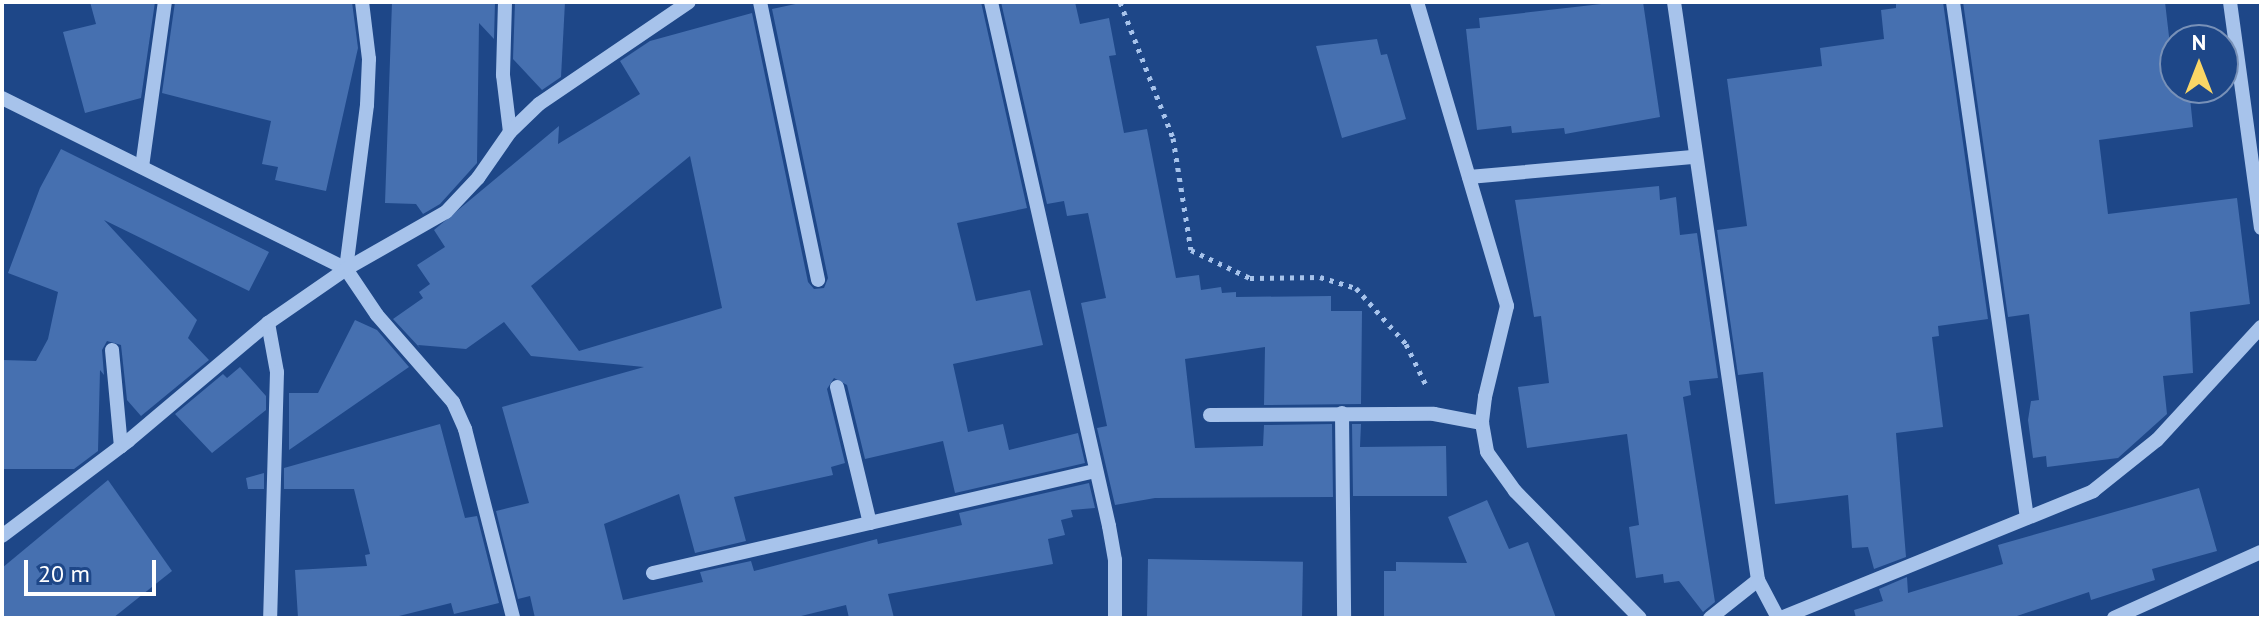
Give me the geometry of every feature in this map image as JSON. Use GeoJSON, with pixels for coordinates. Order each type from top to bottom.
{"type":"FeatureCollection","features":[{"type":"Feature","properties":{"kind":"street"},"geometry":{"type":"LineString","coordinates":[[142,167],[165,2]]}},
{"type":"Feature","properties":{"kind":"street"},"geometry":{"type":"LineString","coordinates":[[346,269],[367,105],[369,59],[362,2]]}},
{"type":"Feature","properties":{"kind":"street"},"geometry":{"type":"LineString","coordinates":[[505,2],[503,75],[510,132]]}},
{"type":"Feature","properties":{"kind":"street"},"geometry":{"type":"LineString","coordinates":[[2,536],[121,447],[268,323],[346,269],[446,212],[471,187],[510,132],[589,67],[689,2]]}},
{"type":"Feature","properties":{"kind":"street"},"geometry":{"type":"LineString","coordinates":[[760,2],[818,280]]}},
{"type":"Feature","properties":{"kind":"street"},"geometry":{"type":"LineString","coordinates":[[991,2],[1115,560],[1115,618]]}},
{"type":"Feature","properties":{"kind":"street"},"geometry":{"type":"LineString","coordinates":[[1417,2],[1507,306],[1482,423],[1487,452],[1515,491],[1640,618]]}},
{"type":"Feature","properties":{"kind":"street"},"geometry":{"type":"LineString","coordinates":[[1674,2],[1758,580],[1779,618],[2093,491],[2117,474],[2200,397],[2261,327]]}},
{"type":"Feature","properties":{"kind":"street"},"geometry":{"type":"LineString","coordinates":[[1953,2],[2027,518]]}},
{"type":"Feature","properties":{"kind":"street"},"geometry":{"type":"LineString","coordinates":[[2230,2],[2261,228]]}},
{"type":"Feature","properties":{"kind":"street"},"geometry":{"type":"LineString","coordinates":[[2,98],[346,269],[377,315],[453,402],[465,429],[513,618]]}},
{"type":"Feature","properties":{"kind":"street"},"geometry":{"type":"LineString","coordinates":[[1469,177],[1695,157]]}},
{"type":"Feature","properties":{"kind":"street"},"geometry":{"type":"LineString","coordinates":[[268,323],[277,372],[270,618]]}},
{"type":"Feature","properties":{"kind":"street"},"geometry":{"type":"LineString","coordinates":[[112,350],[121,447]]}},
{"type":"Feature","properties":{"kind":"street"},"geometry":{"type":"LineString","coordinates":[[837,387],[870,523]]}},
{"type":"Feature","properties":{"kind":"street"},"geometry":{"type":"LineString","coordinates":[[1342,413],[1344,618]]}},
{"type":"Feature","properties":{"kind":"street"},"geometry":{"type":"LineString","coordinates":[[1210,415],[1434,414],[1482,423]]}},
{"type":"Feature","properties":{"kind":"street"},"geometry":{"type":"LineString","coordinates":[[653,573],[1095,471]]}},
{"type":"Feature","properties":{"kind":"street"},"geometry":{"type":"LineString","coordinates":[[2114,618],[2261,552]]}},
{"type":"Feature","properties":{"kind":"street"},"geometry":{"type":"LineString","coordinates":[[1710,618],[1758,580]]}},
{"type":"Feature","properties":{"kind":"path"},"geometry":{"type":"LineString","coordinates":[[1120,2],[1173,138],[1191,250],[1250,278],[1320,277],[1356,288],[1406,344],[1434,414]]}},
{"type":"Feature","properties":{"kind":"building"},"geometry":{"type":"Polygon","coordinates":[[[90,2],[155,2],[141,98],[85,113],[63,32],[96,24],[90,2]]]}},
{"type":"Feature","properties":{"kind":"building"},"geometry":{"type":"Polygon","coordinates":[[[175,2],[352,2],[358,48],[326,191],[275,180],[278,167],[262,164],[271,121],[162,93],[175,2]]]}},
{"type":"Feature","properties":{"kind":"building"},"geometry":{"type":"Polygon","coordinates":[[[392,2],[495,2],[494,39],[479,23],[477,163],[440,204],[423,214],[416,204],[385,203],[392,2]]]}},
{"type":"Feature","properties":{"kind":"building"},"geometry":{"type":"Polygon","coordinates":[[[515,2],[565,2],[561,77],[542,90],[513,59],[515,2]]]}},
{"type":"Feature","properties":{"kind":"building"},"geometry":{"type":"Polygon","coordinates":[[[805,2],[981,2],[1027,208],[957,223],[976,301],[1030,290],[1043,345],[953,364],[968,432],[1003,424],[1009,450],[1078,433],[1085,463],[955,493],[943,441],[865,459],[847,385],[834,378],[827,389],[845,463],[831,467],[833,475],[734,497],[746,541],[695,553],[679,494],[604,524],[623,600],[703,582],[700,572],[751,561],[754,571],[877,539],[878,544],[962,525],[959,513],[1089,483],[1095,508],[1071,510],[1073,517],[1061,520],[1065,535],[1048,539],[1053,564],[888,594],[894,618],[849,618],[846,605],[793,618],[535,618],[530,596],[518,599],[496,511],[529,503],[502,407],[644,367],[531,356],[504,322],[466,349],[418,345],[420,348],[393,319],[423,298],[419,292],[430,284],[417,265],[445,247],[434,230],[559,126],[558,144],[640,94],[620,61],[650,41],[752,13],[808,282],[814,289],[824,288],[828,278],[772,9],[805,2]],[[690,156],[531,286],[579,351],[722,308],[690,156]]]}},
{"type":"Feature","properties":{"kind":"building"},"geometry":{"type":"Polygon","coordinates":[[[1001,2],[1075,2],[1080,24],[1109,18],[1116,55],[1109,56],[1124,133],[1147,129],[1176,278],[1199,275],[1201,290],[1221,287],[1222,293],[1236,292],[1236,297],[1331,296],[1331,311],[1362,311],[1361,404],[1264,405],[1265,347],[1185,359],[1195,448],[1263,446],[1264,425],[1332,424],[1333,497],[1155,498],[1115,505],[1097,428],[1107,426],[1081,303],[1106,298],[1088,213],[1067,216],[1064,201],[1047,204],[1001,2]]]}},
{"type":"Feature","properties":{"kind":"building"},"geometry":{"type":"Polygon","coordinates":[[[1643,2],[1660,117],[1565,134],[1564,128],[1512,133],[1511,126],[1477,130],[1466,29],[1480,28],[1479,18],[1643,2]]]}},
{"type":"Feature","properties":{"kind":"building"},"geometry":{"type":"Polygon","coordinates":[[[1896,2],[1943,2],[1988,319],[1938,326],[1939,336],[1932,337],[1943,427],[1896,433],[1906,557],[1874,569],[1868,547],[1852,548],[1848,495],[1775,504],[1763,372],[1738,375],[1717,230],[1747,226],[1727,79],[1822,66],[1820,48],[1884,39],[1881,10],[1896,8],[1896,2]]]}},
{"type":"Feature","properties":{"kind":"building"},"geometry":{"type":"Polygon","coordinates":[[[1963,2],[2165,2],[2168,24],[2159,24],[2159,104],[2191,104],[2193,127],[2099,140],[2108,214],[2237,198],[2250,304],[2190,312],[2193,373],[2163,376],[2167,414],[2118,458],[2047,467],[2046,456],[2033,458],[2028,420],[2031,401],[2039,400],[2029,314],[2008,317],[1963,2]]]}},
{"type":"Feature","properties":{"kind":"building"},"geometry":{"type":"Polygon","coordinates":[[[1377,39],[1381,55],[1387,54],[1406,119],[1342,138],[1316,46],[1377,39]]]}},
{"type":"Feature","properties":{"kind":"building"},"geometry":{"type":"Polygon","coordinates":[[[61,149],[269,252],[249,291],[104,220],[197,320],[188,338],[209,360],[141,416],[127,400],[121,345],[107,341],[102,350],[104,375],[100,370],[98,451],[74,469],[2,469],[2,360],[36,361],[48,339],[58,292],[8,273],[40,188],[61,149]]]}},
{"type":"Feature","properties":{"kind":"building"},"geometry":{"type":"Polygon","coordinates":[[[1659,186],[1660,200],[1676,197],[1680,235],[1697,233],[1718,378],[1689,381],[1691,395],[1683,397],[1715,602],[1703,612],[1679,581],[1664,583],[1663,574],[1636,578],[1629,527],[1639,525],[1627,434],[1527,448],[1518,387],[1549,383],[1541,316],[1534,317],[1515,200],[1659,186]]]}},
{"type":"Feature","properties":{"kind":"building"},"geometry":{"type":"Polygon","coordinates":[[[355,320],[377,330],[409,367],[289,450],[289,393],[318,393],[355,320]]]}},
{"type":"Feature","properties":{"kind":"building"},"geometry":{"type":"Polygon","coordinates":[[[240,367],[266,396],[266,410],[212,453],[175,414],[223,374],[227,378],[240,367]]]}},
{"type":"Feature","properties":{"kind":"building"},"geometry":{"type":"Polygon","coordinates":[[[440,424],[465,518],[477,516],[499,603],[454,614],[451,603],[391,618],[298,618],[295,570],[367,566],[365,555],[370,554],[354,489],[284,489],[284,468],[440,424]]]}},
{"type":"Feature","properties":{"kind":"building"},"geometry":{"type":"Polygon","coordinates":[[[1352,424],[1361,424],[1360,447],[1446,446],[1447,496],[1353,496],[1352,424]]]}},
{"type":"Feature","properties":{"kind":"building"},"geometry":{"type":"Polygon","coordinates":[[[264,473],[264,489],[248,489],[246,478],[264,473]]]}},
{"type":"Feature","properties":{"kind":"building"},"geometry":{"type":"Polygon","coordinates":[[[108,480],[172,571],[113,618],[2,618],[2,568],[108,480]]]}},
{"type":"Feature","properties":{"kind":"building"},"geometry":{"type":"Polygon","coordinates":[[[2199,488],[2217,551],[2152,569],[2155,580],[2091,600],[2089,592],[2011,618],[1856,618],[1854,610],[1883,601],[1879,589],[1907,577],[1908,593],[2003,564],[1998,545],[2199,488]]]}},
{"type":"Feature","properties":{"kind":"building"},"geometry":{"type":"Polygon","coordinates":[[[1487,500],[1509,549],[1528,542],[1556,618],[1384,618],[1384,571],[1396,571],[1396,562],[1467,563],[1448,517],[1487,500]]]}},
{"type":"Feature","properties":{"kind":"building"},"geometry":{"type":"Polygon","coordinates":[[[1148,559],[1303,562],[1302,618],[1147,618],[1148,559]]]}}]}
